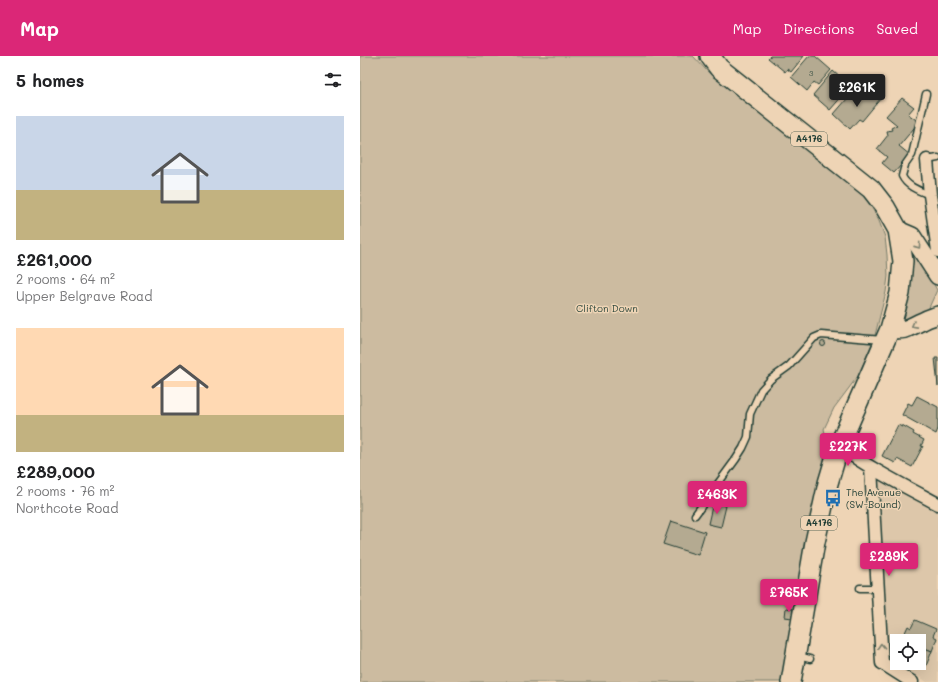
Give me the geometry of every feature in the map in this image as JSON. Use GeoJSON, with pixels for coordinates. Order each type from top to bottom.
{"type":"FeatureCollection","features":[{"type":"Feature","properties":{"kind":"main road","name":"A4176"},"geometry":{"type":"LineString","coordinates":[[710,56],[719,68],[871,189],[885,207],[898,230],[903,261],[900,293],[887,334],[839,446],[828,483],[815,542],[803,657],[791,682]]}},
{"type":"Feature","properties":{"kind":"main road"},"geometry":{"type":"LineString","coordinates":[[898,230],[912,236],[936,267]]}},
{"type":"Feature","properties":{"kind":"main road"},"geometry":{"type":"LineString","coordinates":[[887,334],[910,328],[924,320],[938,315]]}},
{"type":"Feature","properties":{"kind":"street"},"geometry":{"type":"LineString","coordinates":[[932,159],[930,195],[938,251]]}},
{"type":"Feature","properties":{"kind":"street"},"geometry":{"type":"LineString","coordinates":[[839,446],[871,468],[938,504]]}},
{"type":"Feature","properties":{"kind":"street"},"geometry":{"type":"LineString","coordinates":[[871,468],[882,663],[912,682]]}},
{"type":"Feature","properties":{"kind":"lane"},"geometry":{"type":"LineString","coordinates":[[926,94],[912,155],[905,165],[902,176],[905,181],[916,189],[930,195]]}},
{"type":"Feature","properties":{"kind":"lane"},"geometry":{"type":"LineString","coordinates":[[695,515],[743,448],[748,437],[750,414],[761,390],[771,379],[789,366],[814,338],[821,335],[854,337],[887,334]]}},
{"type":"Feature","properties":{"kind":"lane"},"geometry":{"type":"LineString","coordinates":[[860,588],[878,588]]}},
{"type":"Feature","properties":{"kind":"shaded area"},"geometry":{"type":"Polygon","coordinates":[[[879,476],[938,508],[938,682],[927,682],[907,670],[926,670],[926,634],[890,634],[890,659],[886,657],[879,476]]]}},
{"type":"Feature","properties":{"kind":"green space","name":"Clifton Down"},"geometry":{"type":"Polygon","coordinates":[[[360,56],[693,56],[708,72],[771,122],[812,152],[861,192],[871,206],[885,237],[888,276],[886,292],[874,339],[858,376],[834,408],[824,429],[829,449],[782,682],[360,682],[360,56]]]}},
{"type":"Feature","properties":{"kind":"green space"},"geometry":{"type":"Polygon","coordinates":[[[913,254],[917,255],[937,290],[927,312],[907,321],[904,320],[910,290],[913,254]]]}},
{"type":"Feature","properties":{"kind":"building"},"geometry":{"type":"Polygon","coordinates":[[[770,56],[804,56],[791,72],[787,69],[785,72],[768,58],[770,56]]]}},
{"type":"Feature","properties":{"kind":"building"},"geometry":{"type":"Polygon","coordinates":[[[809,56],[815,56],[831,70],[818,85],[814,82],[807,91],[791,77],[809,56]]]}},
{"type":"Feature","properties":{"kind":"building"},"geometry":{"type":"Polygon","coordinates":[[[833,71],[843,80],[847,75],[857,84],[846,96],[844,94],[830,110],[813,95],[833,71]]]}},
{"type":"Feature","properties":{"kind":"building"},"geometry":{"type":"Polygon","coordinates":[[[870,89],[881,98],[862,121],[859,119],[850,129],[834,114],[853,92],[861,99],[870,89]]]}},
{"type":"Feature","properties":{"kind":"building"},"geometry":{"type":"Polygon","coordinates":[[[902,98],[914,107],[908,114],[919,122],[899,146],[910,155],[894,173],[882,163],[887,157],[877,149],[888,135],[887,131],[892,130],[891,128],[897,125],[886,116],[902,98]]]}},
{"type":"Feature","properties":{"kind":"building"},"geometry":{"type":"Polygon","coordinates":[[[823,341],[826,344],[823,347],[820,344],[823,341]]]}},
{"type":"Feature","properties":{"kind":"building"},"geometry":{"type":"Polygon","coordinates":[[[935,358],[938,358],[938,386],[935,358]]]}},
{"type":"Feature","properties":{"kind":"building"},"geometry":{"type":"Polygon","coordinates":[[[917,396],[938,407],[938,429],[936,434],[902,415],[908,403],[912,405],[917,396]]]}},
{"type":"Feature","properties":{"kind":"building"},"geometry":{"type":"Polygon","coordinates":[[[898,425],[902,427],[902,425],[914,432],[913,434],[924,440],[921,446],[923,446],[912,467],[897,459],[895,463],[882,456],[898,425]]]}},
{"type":"Feature","properties":{"kind":"building"},"geometry":{"type":"Polygon","coordinates":[[[713,502],[726,506],[721,527],[708,524],[713,502]]]}},
{"type":"Feature","properties":{"kind":"building"},"geometry":{"type":"Polygon","coordinates":[[[671,521],[705,532],[698,555],[663,544],[671,521]]]}},
{"type":"Feature","properties":{"kind":"building"},"geometry":{"type":"Polygon","coordinates":[[[786,608],[793,609],[792,618],[785,617],[786,608]]]}},
{"type":"Feature","properties":{"kind":"building"},"geometry":{"type":"Polygon","coordinates":[[[915,620],[936,629],[933,636],[937,638],[932,651],[926,649],[926,634],[904,634],[908,626],[911,628],[915,620]]]}},
{"type":"Feature","properties":{"kind":"building"},"geometry":{"type":"Polygon","coordinates":[[[926,649],[932,651],[926,666],[926,649]]]}},
{"type":"Feature","properties":{"kind":"place","name":"The Avenue (SW-Bound)"},"geometry":{"type":"Point","coordinates":[833,498]}}]}
